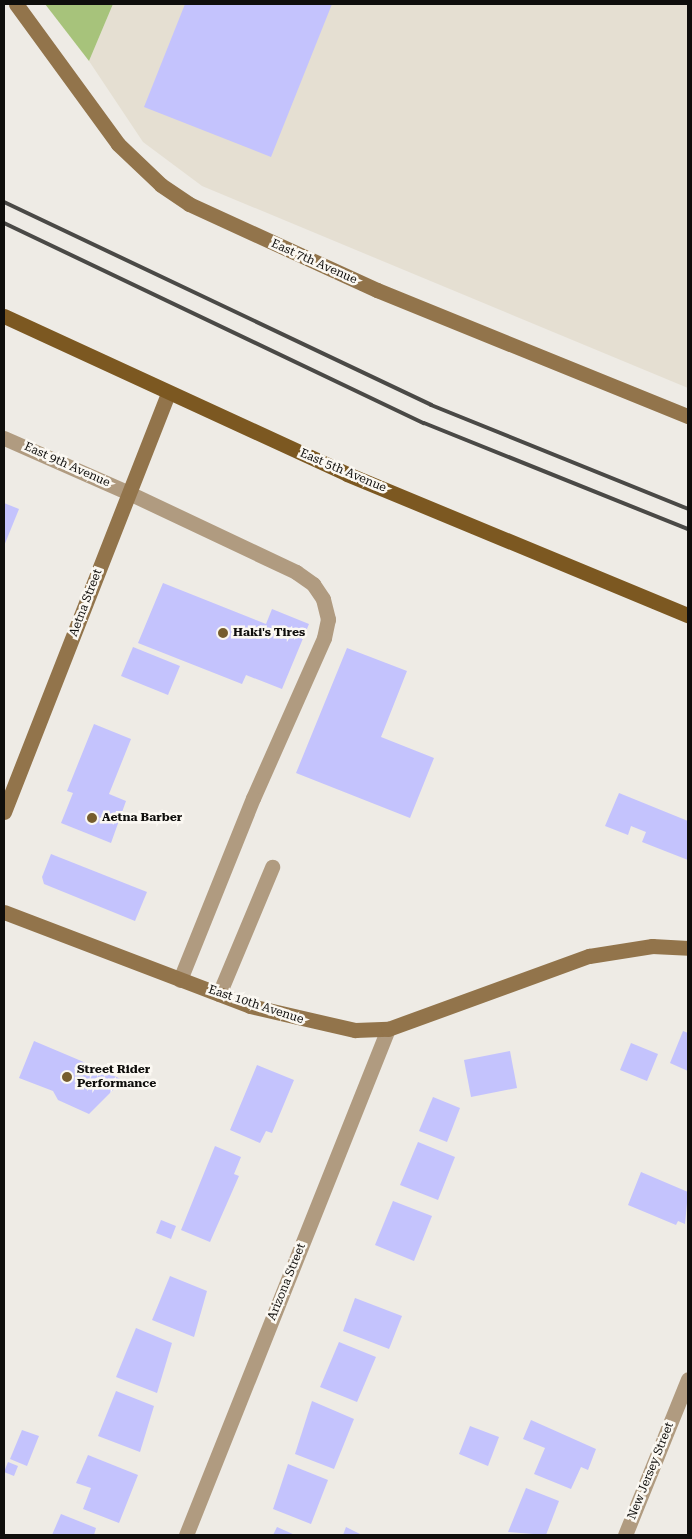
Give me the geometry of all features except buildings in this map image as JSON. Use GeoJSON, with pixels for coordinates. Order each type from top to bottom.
{"type":"FeatureCollection","features":[{"type":"Feature","properties":{"kind":"main road","name":"East 5th Avenue"},"geometry":{"type":"LineString","coordinates":[[4,316],[168,394],[347,474],[688,615]]}},
{"type":"Feature","properties":{"kind":"street","name":"East 7th Avenue"},"geometry":{"type":"LineString","coordinates":[[16,4],[118,144],[146,173],[189,204],[386,294],[688,416]]}},
{"type":"Feature","properties":{"kind":"street","name":"Aetna Street"},"geometry":{"type":"LineString","coordinates":[[4,812],[168,394]]}},
{"type":"Feature","properties":{"kind":"street","name":"East 9th Avenue"},"geometry":{"type":"LineString","coordinates":[[4,438],[129,493],[296,572],[313,584],[323,599],[328,619],[324,638],[253,798],[180,980]]}},
{"type":"Feature","properties":{"kind":"street"},"geometry":{"type":"LineString","coordinates":[[219,994],[272,867]]}},
{"type":"Feature","properties":{"kind":"street","name":"East 10th Avenue"},"geometry":{"type":"LineString","coordinates":[[4,912],[180,980],[284,1017],[324,1025],[388,1029],[589,956],[652,946],[688,948]]}},
{"type":"Feature","properties":{"kind":"street","name":"Arizona Street"},"geometry":{"type":"LineString","coordinates":[[186,1535],[388,1029]]}},
{"type":"Feature","properties":{"kind":"street","name":"New Jersey Street"},"geometry":{"type":"LineString","coordinates":[[625,1535],[688,1379]]}},
{"type":"Feature","properties":{"kind":"shaded area"},"geometry":{"type":"Polygon","coordinates":[[[113,4],[688,4],[688,388],[202,186],[143,142],[89,61],[113,4]]]}},
{"type":"Feature","properties":{"kind":"green space"},"geometry":{"type":"Polygon","coordinates":[[[45,4],[113,4],[89,61],[45,4]]]}},
{"type":"Feature","properties":{"kind":"railway"},"geometry":{"type":"LineString","coordinates":[[4,202],[431,405],[688,509]]}},
{"type":"Feature","properties":{"kind":"railway"},"geometry":{"type":"LineString","coordinates":[[4,223],[424,423],[688,529]]}},
{"type":"Feature","properties":{"kind":"place","name":"Haki's Tires"},"geometry":{"type":"Point","coordinates":[223,633]}},
{"type":"Feature","properties":{"kind":"place","name":"Aetna Barber"},"geometry":{"type":"Point","coordinates":[92,818]}},
{"type":"Feature","properties":{"kind":"place","name":"Street Rider Performance"},"geometry":{"type":"Point","coordinates":[67,1077]}}]}
